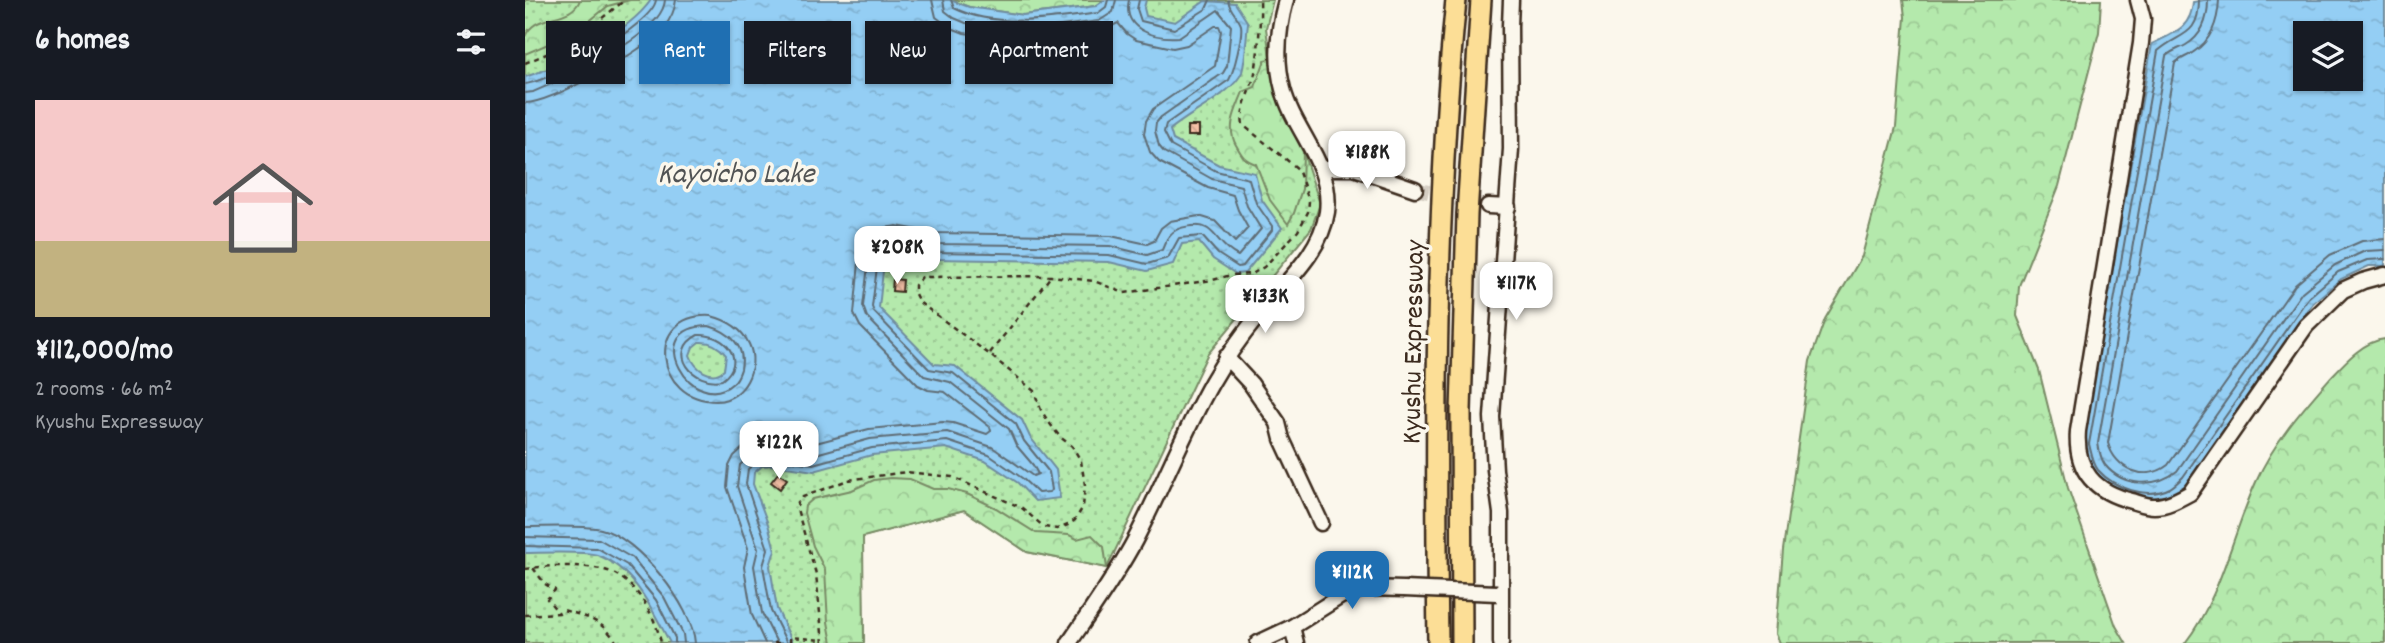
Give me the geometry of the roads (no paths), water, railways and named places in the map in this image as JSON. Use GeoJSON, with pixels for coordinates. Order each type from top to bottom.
{"type":"FeatureCollection","features":[{"type":"Feature","properties":{"kind":"highway","name":"Kyushu Expressway"},"geometry":{"type":"LineString","coordinates":[[1438,643],[1437,409],[1442,210],[1456,0]]}},
{"type":"Feature","properties":{"kind":"highway","name":"Kyushu Expressway"},"geometry":{"type":"LineString","coordinates":[[1462,643],[1461,411],[1467,214],[1481,0]]}},
{"type":"Feature","properties":{"kind":"street"},"geometry":{"type":"LineString","coordinates":[[1069,643],[1115,576],[1135,540],[1210,384],[1226,357],[1311,252],[1322,233],[1328,195],[1322,168],[1296,121],[1283,89],[1278,51],[1279,25],[1286,0]]}},
{"type":"Feature","properties":{"kind":"street"},"geometry":{"type":"LineString","coordinates":[[1501,643],[1501,513],[1492,417],[1511,149],[1511,0]]}},
{"type":"Feature","properties":{"kind":"street"},"geometry":{"type":"LineString","coordinates":[[2138,0],[2143,19],[2141,43],[2077,441],[2085,471],[2098,486],[2115,496],[2154,506],[2174,502],[2190,493],[2306,326],[2343,290],[2385,275]]}},
{"type":"Feature","properties":{"kind":"street"},"geometry":{"type":"LineString","coordinates":[[1322,168],[1354,168],[1415,189]]}},
{"type":"Feature","properties":{"kind":"street"},"geometry":{"type":"LineString","coordinates":[[1488,205],[1507,207]]}},
{"type":"Feature","properties":{"kind":"street"},"geometry":{"type":"LineString","coordinates":[[1226,357],[1251,384],[1278,423],[1282,439],[1321,523]]}},
{"type":"Feature","properties":{"kind":"street"},"geometry":{"type":"LineString","coordinates":[[1258,643],[1292,627],[1341,596],[1366,588],[1500,593]]}},
{"type":"Feature","properties":{"kind":"street"},"geometry":{"type":"LineString","coordinates":[[1292,627],[1296,643]]}},
{"type":"Feature","properties":{"kind":"water","name":"Kayoicho Lake"},"geometry":{"type":"Polygon","coordinates":[[[651,0],[950,0],[969,7],[1023,15],[1096,6],[1104,0],[1146,0],[1146,16],[1175,22],[1205,1],[1235,3],[1248,23],[1245,55],[1238,80],[1170,130],[1173,140],[1219,165],[1255,173],[1262,200],[1282,228],[1245,273],[1236,274],[1213,259],[1199,242],[1182,244],[1173,264],[1147,271],[1109,262],[931,259],[894,252],[884,262],[879,308],[934,364],[955,366],[1022,420],[1030,437],[1056,470],[1060,498],[1035,501],[1018,483],[985,461],[946,448],[872,455],[814,471],[762,466],[754,473],[753,484],[775,550],[770,566],[777,609],[793,643],[670,643],[641,592],[622,570],[610,561],[591,554],[525,553],[525,77],[546,69],[546,84],[625,84],[627,24],[651,0]],[[699,342],[690,355],[704,372],[719,373],[724,370],[726,355],[721,349],[707,342],[699,342]]]}},
{"type":"Feature","properties":{"kind":"water"},"geometry":{"type":"Polygon","coordinates":[[[2204,0],[2385,0],[2385,266],[2369,266],[2341,279],[2313,303],[2188,483],[2173,495],[2154,499],[2128,497],[2090,473],[2081,446],[2152,44],[2180,29],[2192,11],[2193,2],[2204,0]]]}},
{"type":"Feature","properties":{"kind":"tunnel"},"geometry":{"type":"LineString","coordinates":[[1415,189],[1488,206]]}}]}
